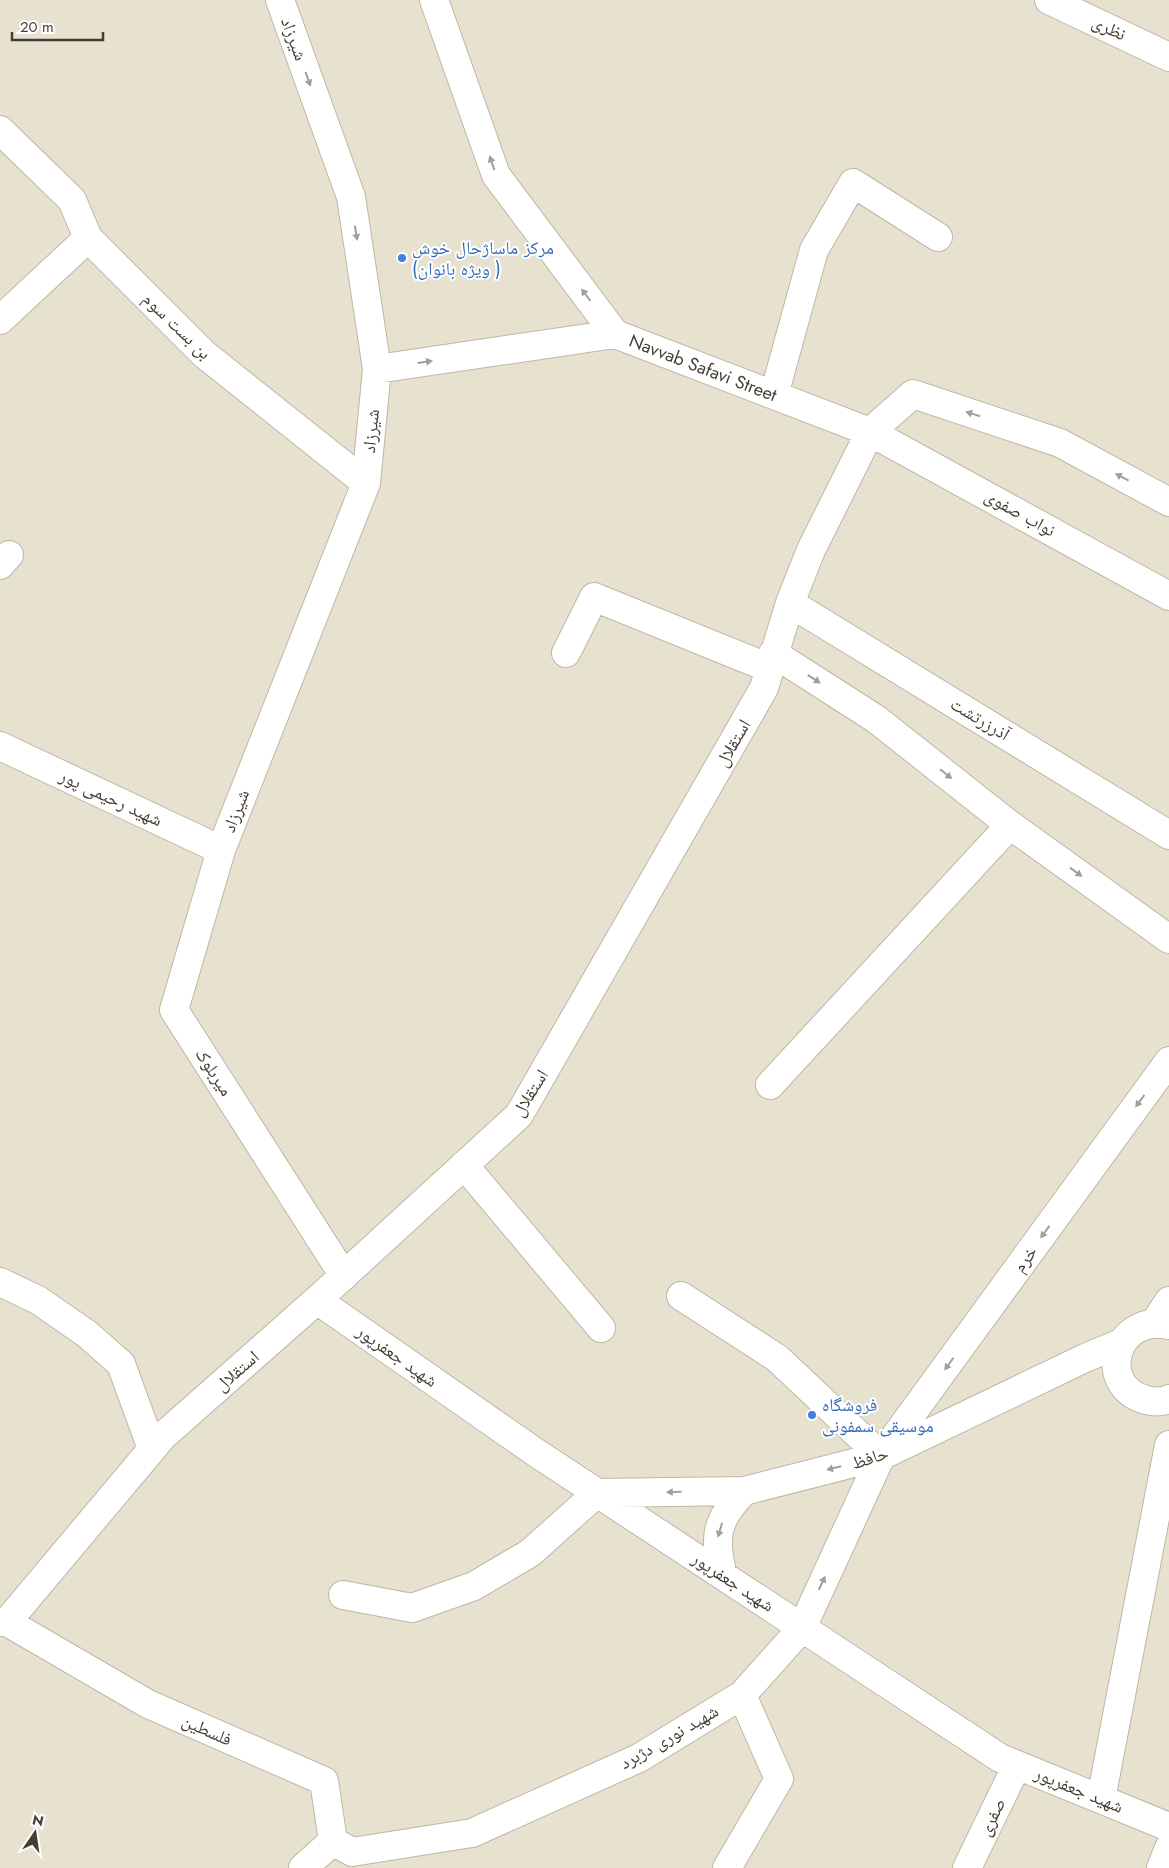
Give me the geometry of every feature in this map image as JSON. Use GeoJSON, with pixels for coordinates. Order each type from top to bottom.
{"type":"FeatureCollection","features":[{"type":"Feature","properties":{"kind":"street","name":"شیرزاد"},"geometry":{"type":"LineString","coordinates":[[221,850],[366,483],[377,369],[351,197],[280,0]]}},
{"type":"Feature","properties":{"kind":"street","name":"Navvab Safavi Street"},"geometry":{"type":"LineString","coordinates":[[434,0],[496,175],[615,334],[870,432]]}},
{"type":"Feature","properties":{"kind":"street","name":"نظری"},"geometry":{"type":"LineString","coordinates":[[1049,0],[1169,57]]}},
{"type":"Feature","properties":{"kind":"street"},"geometry":{"type":"LineString","coordinates":[[0,130],[72,200],[88,238],[0,320]]}},
{"type":"Feature","properties":{"kind":"street"},"geometry":{"type":"LineString","coordinates":[[774,395],[814,250],[853,184],[938,237]]}},
{"type":"Feature","properties":{"kind":"street","name":"بن بست سوم"},"geometry":{"type":"LineString","coordinates":[[88,238],[204,354],[366,483]]}},
{"type":"Feature","properties":{"kind":"street"},"geometry":{"type":"LineString","coordinates":[[377,369],[615,334]]}},
{"type":"Feature","properties":{"kind":"street"},"geometry":{"type":"LineString","coordinates":[[870,432],[913,394],[1060,443],[1168,498]]}},
{"type":"Feature","properties":{"kind":"street","name":"نواب صفوی"},"geometry":{"type":"LineString","coordinates":[[870,432],[1169,596]]}},
{"type":"Feature","properties":{"kind":"street","name":"استقلال"},"geometry":{"type":"LineString","coordinates":[[3,1622],[163,1436],[344,1276],[519,1116],[764,688],[790,603],[812,550],[870,432]]}},
{"type":"Feature","properties":{"kind":"street"},"geometry":{"type":"LineString","coordinates":[[566,653],[594,596],[771,660],[876,718],[1010,825],[1169,939]]}},
{"type":"Feature","properties":{"kind":"street","name":"آذرزرتشت"},"geometry":{"type":"LineString","coordinates":[[790,603],[1169,835]]}},
{"type":"Feature","properties":{"kind":"street","name":"شهید رحیمی پور"},"geometry":{"type":"LineString","coordinates":[[0,746],[221,850]]}},
{"type":"Feature","properties":{"kind":"street"},"geometry":{"type":"LineString","coordinates":[[770,1085],[1010,825]]}},
{"type":"Feature","properties":{"kind":"street","name":"میربلوک"},"geometry":{"type":"LineString","coordinates":[[221,850],[174,1010],[344,1276]]}},
{"type":"Feature","properties":{"kind":"street","name":"خرم"},"geometry":{"type":"LineString","coordinates":[[881,1456],[1169,1061]]}},
{"type":"Feature","properties":{"kind":"street"},"geometry":{"type":"LineString","coordinates":[[464,1165],[601,1328]]}},
{"type":"Feature","properties":{"kind":"street"},"geometry":{"type":"LineString","coordinates":[[0,1282],[38,1300],[87,1334],[121,1364],[152,1449]]}},
{"type":"Feature","properties":{"kind":"street"},"geometry":{"type":"LineString","coordinates":[[682,1296],[777,1358],[881,1456]]}},
{"type":"Feature","properties":{"kind":"street","name":"شهید جعفرپور"},"geometry":{"type":"LineString","coordinates":[[317,1300],[597,1493],[1000,1758],[1169,1827]]}},
{"type":"Feature","properties":{"kind":"street"},"geometry":{"type":"LineString","coordinates":[[1164,1316],[1130,1332],[1122,1343],[1117,1355],[1117,1368],[1121,1381],[1129,1392],[1152,1402],[1168,1404]]}},
{"type":"Feature","properties":{"kind":"street","name":"حافظ"},"geometry":{"type":"LineString","coordinates":[[597,1493],[744,1491],[881,1456],[1085,1358],[1122,1343]]}},
{"type":"Feature","properties":{"kind":"street"},"geometry":{"type":"LineString","coordinates":[[1101,1799],[1169,1445]]}},
{"type":"Feature","properties":{"kind":"street","name":"شهید نوری دژبرد"},"geometry":{"type":"LineString","coordinates":[[333,1842],[352,1852],[472,1833],[640,1758],[742,1695],[802,1628],[881,1456]]}},
{"type":"Feature","properties":{"kind":"street"},"geometry":{"type":"LineString","coordinates":[[723,1576],[717,1550],[719,1530],[730,1506],[744,1491]]}},
{"type":"Feature","properties":{"kind":"street"},"geometry":{"type":"LineString","coordinates":[[343,1595],[412,1608],[474,1586],[530,1554],[597,1493]]}},
{"type":"Feature","properties":{"kind":"street","name":"فلسطین"},"geometry":{"type":"LineString","coordinates":[[3,1622],[148,1704],[324,1781],[333,1842]]}},
{"type":"Feature","properties":{"kind":"street"},"geometry":{"type":"LineString","coordinates":[[727,1868],[779,1779],[742,1695]]}},
{"type":"Feature","properties":{"kind":"street","name":"صفری"},"geometry":{"type":"LineString","coordinates":[[967,1868],[1017,1765]]}},
{"type":"Feature","properties":{"kind":"street"},"geometry":{"type":"LineString","coordinates":[[303,1868],[333,1842]]}},
{"type":"Feature","properties":{"kind":"street"},"geometry":{"type":"LineString","coordinates":[[1161,1868],[1169,1848]]}},
{"type":"Feature","properties":{"kind":"shaded area"},"geometry":{"type":"Polygon","coordinates":[[[0,0],[1169,0],[1169,1868],[0,1868],[0,0]]]}},
{"type":"Feature","properties":{"kind":"place","name":"مرکز ماساژحال خوش (ویژه بانوان )"},"geometry":{"type":"Point","coordinates":[402,258]}},
{"type":"Feature","properties":{"kind":"place","name":"فروشگاه موسیقی سمفونی"},"geometry":{"type":"Point","coordinates":[812,1415]}}]}
